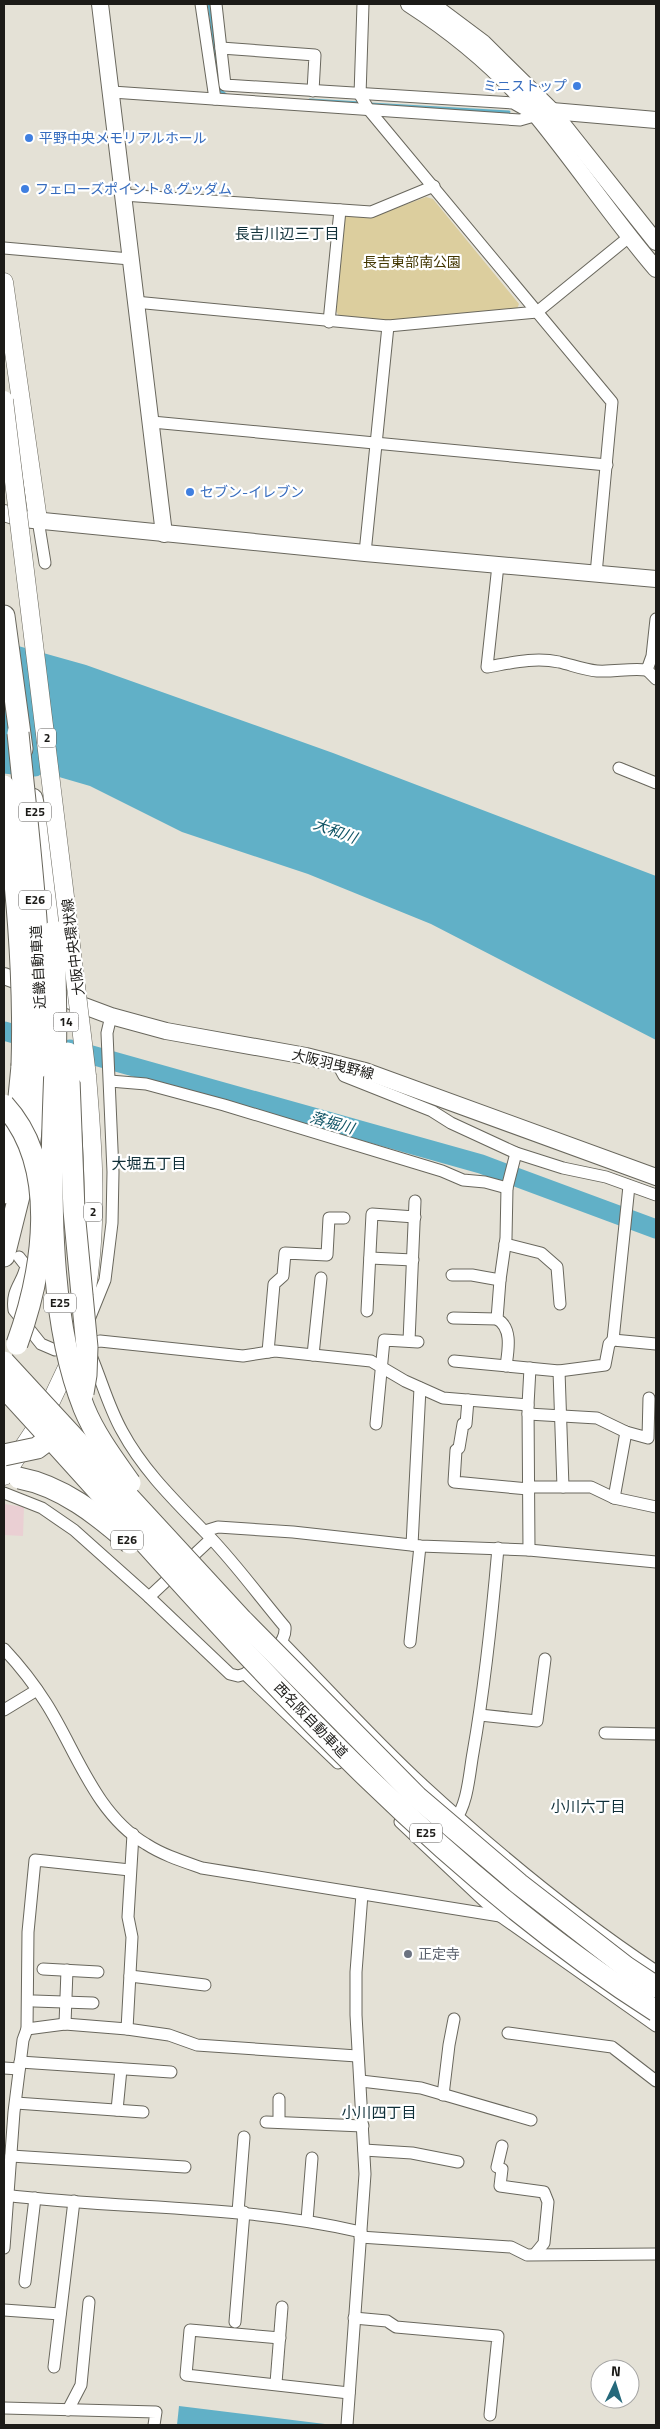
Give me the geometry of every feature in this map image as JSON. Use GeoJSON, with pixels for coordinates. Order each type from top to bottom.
{"type":"FeatureCollection","features":[{"type":"Feature","properties":{"kind":"highway","name":"近畿自動車道"},"geometry":{"type":"LineString","coordinates":[[4,616],[18,733],[40,975],[30,1066],[27,1164],[12,1257]]}},
{"type":"Feature","properties":{"kind":"highway","name":"E25"},"geometry":{"type":"LineString","coordinates":[[18,733],[44,851],[54,931],[53,1210],[59,1297],[74,1375],[84,1409],[122,1472],[242,1620]]}},
{"type":"Feature","properties":{"kind":"highway","name":"近畿自動車道"},"geometry":{"type":"LineString","coordinates":[[4,786],[21,938],[30,1066],[18,1107],[4,1193]]}},
{"type":"Feature","properties":{"kind":"highway","name":"14"},"geometry":{"type":"LineString","coordinates":[[4,1455],[37,1448],[59,1432],[79,1403],[86,1375],[86,1335],[74,1211],[67,1039],[54,931]]}},
{"type":"Feature","properties":{"kind":"highway"},"geometry":{"type":"LineString","coordinates":[[4,1105],[26,1142],[34,1164],[40,1195],[40,1235],[35,1275],[4,1371]]}},
{"type":"Feature","properties":{"kind":"highway","name":"E25"},"geometry":{"type":"LineString","coordinates":[[10,1350],[37,1398]]}},
{"type":"Feature","properties":{"kind":"highway","name":"西名阪自動車道"},"geometry":{"type":"LineString","coordinates":[[4,1362],[242,1620],[417,1797],[518,1884],[626,1967],[656,1987]]}},
{"type":"Feature","properties":{"kind":"highway","name":"西名阪自動車道"},"geometry":{"type":"LineString","coordinates":[[4,1387],[221,1626],[400,1810],[505,1901],[611,1982],[656,2011]]}},
{"type":"Feature","properties":{"kind":"highway"},"geometry":{"type":"LineString","coordinates":[[4,1402],[79,1471]]}},
{"type":"Feature","properties":{"kind":"highway","name":"E26"},"geometry":{"type":"LineString","coordinates":[[4,1477],[41,1483],[67,1496],[94,1514],[134,1546],[221,1626]]}},
{"type":"Feature","properties":{"kind":"main road"},"geometry":{"type":"LineString","coordinates":[[4,282],[38,520]]}},
{"type":"Feature","properties":{"kind":"main road","name":"大阪中央環状線"},"geometry":{"type":"LineString","coordinates":[[4,400],[88,1076],[93,1166],[93,1217],[89,1278],[76,1346],[44,1416],[4,1477]]}},
{"type":"Feature","properties":{"kind":"street"},"geometry":{"type":"LineString","coordinates":[[100,4],[112,92],[130,259],[152,422],[164,534]]}},
{"type":"Feature","properties":{"kind":"street"},"geometry":{"type":"LineString","coordinates":[[201,4],[215,99]]}},
{"type":"Feature","properties":{"kind":"street"},"geometry":{"type":"LineString","coordinates":[[216,4],[225,85],[513,103],[536,115]]}},
{"type":"Feature","properties":{"kind":"street"},"geometry":{"type":"LineString","coordinates":[[363,4],[360,94],[368,110],[434,186],[612,402],[596,574]]}},
{"type":"Feature","properties":{"kind":"street"},"geometry":{"type":"LineString","coordinates":[[409,4],[468,46],[536,115],[629,237],[656,269]]}},
{"type":"Feature","properties":{"kind":"street"},"geometry":{"type":"LineString","coordinates":[[431,4],[483,43],[552,111],[656,242]]}},
{"type":"Feature","properties":{"kind":"street"},"geometry":{"type":"LineString","coordinates":[[221,48],[315,55],[313,91]]}},
{"type":"Feature","properties":{"kind":"street"},"geometry":{"type":"LineString","coordinates":[[112,92],[520,120],[552,111],[656,120]]}},
{"type":"Feature","properties":{"kind":"street"},"geometry":{"type":"LineString","coordinates":[[123,195],[371,212],[434,186]]}},
{"type":"Feature","properties":{"kind":"street"},"geometry":{"type":"LineString","coordinates":[[329,322],[340,210]]}},
{"type":"Feature","properties":{"kind":"street"},"geometry":{"type":"LineString","coordinates":[[136,302],[329,322],[388,326],[538,312],[629,237]]}},
{"type":"Feature","properties":{"kind":"street"},"geometry":{"type":"LineString","coordinates":[[4,248],[130,259]]}},
{"type":"Feature","properties":{"kind":"street"},"geometry":{"type":"LineString","coordinates":[[365,553],[388,326]]}},
{"type":"Feature","properties":{"kind":"street"},"geometry":{"type":"LineString","coordinates":[[152,422],[607,464]]}},
{"type":"Feature","properties":{"kind":"street"},"geometry":{"type":"LineString","coordinates":[[4,513],[23,519],[164,534],[656,579]]}},
{"type":"Feature","properties":{"kind":"street"},"geometry":{"type":"LineString","coordinates":[[38,520],[45,563]]}},
{"type":"Feature","properties":{"kind":"street"},"geometry":{"type":"LineString","coordinates":[[498,565],[487,668],[530,659],[559,662],[585,670],[615,672],[629,668],[647,670],[656,679]]}},
{"type":"Feature","properties":{"kind":"street"},"geometry":{"type":"LineString","coordinates":[[647,670],[652,656],[656,619]]}},
{"type":"Feature","properties":{"kind":"street"},"geometry":{"type":"LineString","coordinates":[[619,768],[656,783]]}},
{"type":"Feature","properties":{"kind":"street","name":"大阪羽曳野線"},"geometry":{"type":"LineString","coordinates":[[4,976],[111,1016],[182,1035],[337,1063],[365,1071],[656,1177]]}},
{"type":"Feature","properties":{"kind":"street"},"geometry":{"type":"LineString","coordinates":[[76,1346],[95,1308],[105,1280],[110,1252],[113,1196],[107,1033],[111,1016]]}},
{"type":"Feature","properties":{"kind":"street"},"geometry":{"type":"LineString","coordinates":[[337,1063],[344,1076],[432,1112],[451,1123],[516,1153],[628,1191],[656,1195]]}},
{"type":"Feature","properties":{"kind":"street"},"geometry":{"type":"LineString","coordinates":[[109,1076],[207,1101],[442,1171],[463,1180],[485,1182],[507,1188]]}},
{"type":"Feature","properties":{"kind":"street"},"geometry":{"type":"LineString","coordinates":[[497,1319],[505,1244],[507,1188],[516,1153]]}},
{"type":"Feature","properties":{"kind":"street"},"geometry":{"type":"LineString","coordinates":[[454,1361],[560,1371],[606,1365],[609,1344],[613,1340],[628,1191]]}},
{"type":"Feature","properties":{"kind":"street"},"geometry":{"type":"LineString","coordinates":[[376,1424],[380,1366],[384,1340],[413,1341],[412,1260],[415,1201]]}},
{"type":"Feature","properties":{"kind":"street"},"geometry":{"type":"LineString","coordinates":[[367,1312],[372,1214],[415,1217]]}},
{"type":"Feature","properties":{"kind":"street"},"geometry":{"type":"LineString","coordinates":[[268,1352],[274,1284],[283,1276],[285,1253],[327,1255],[330,1218],[344,1218]]}},
{"type":"Feature","properties":{"kind":"street"},"geometry":{"type":"LineString","coordinates":[[505,1244],[542,1253],[557,1267],[560,1304]]}},
{"type":"Feature","properties":{"kind":"street"},"geometry":{"type":"LineString","coordinates":[[12,1257],[26,1266],[14,1297],[14,1310],[46,1348],[55,1350],[100,1341],[243,1356],[268,1352],[370,1361],[443,1398],[468,1400],[562,1416],[597,1418],[626,1432],[648,1438],[652,1432],[649,1398]]}},
{"type":"Feature","properties":{"kind":"street"},"geometry":{"type":"LineString","coordinates":[[370,1258],[412,1260]]}},
{"type":"Feature","properties":{"kind":"street"},"geometry":{"type":"LineString","coordinates":[[452,1274],[500,1280]]}},
{"type":"Feature","properties":{"kind":"street"},"geometry":{"type":"LineString","coordinates":[[313,1355],[321,1278]]}},
{"type":"Feature","properties":{"kind":"street"},"geometry":{"type":"LineString","coordinates":[[453,1318],[497,1319],[503,1323],[507,1330],[506,1366]]}},
{"type":"Feature","properties":{"kind":"street"},"geometry":{"type":"LineString","coordinates":[[613,1340],[656,1344]]}},
{"type":"Feature","properties":{"kind":"street"},"geometry":{"type":"LineString","coordinates":[[4,1493],[42,1508],[59,1518],[149,1597],[230,1674],[238,1676],[245,1674],[282,1642],[286,1634],[285,1627],[208,1535],[166,1493],[136,1453],[122,1432],[110,1407],[92,1358],[76,1346]]}},
{"type":"Feature","properties":{"kind":"street"},"geometry":{"type":"LineString","coordinates":[[529,1550],[528,1410],[530,1368]]}},
{"type":"Feature","properties":{"kind":"street"},"geometry":{"type":"LineString","coordinates":[[560,1371],[563,1487]]}},
{"type":"Feature","properties":{"kind":"street"},"geometry":{"type":"LineString","coordinates":[[410,1642],[416,1545],[420,1388]]}},
{"type":"Feature","properties":{"kind":"street"},"geometry":{"type":"LineString","coordinates":[[468,1400],[466,1424],[463,1424],[459,1448],[456,1450],[454,1482],[528,1488],[591,1487],[614,1498],[656,1507]]}},
{"type":"Feature","properties":{"kind":"street"},"geometry":{"type":"LineString","coordinates":[[614,1498],[626,1432]]}},
{"type":"Feature","properties":{"kind":"street"},"geometry":{"type":"LineString","coordinates":[[149,1597],[208,1535],[218,1528],[293,1532],[416,1545],[529,1550],[656,1562]]}},
{"type":"Feature","properties":{"kind":"street"},"geometry":{"type":"LineString","coordinates":[[430,1850],[458,1816],[466,1794],[487,1665],[498,1548]]}},
{"type":"Feature","properties":{"kind":"street"},"geometry":{"type":"LineString","coordinates":[[282,1642],[421,1784],[536,1883],[656,1971]]}},
{"type":"Feature","properties":{"kind":"street"},"geometry":{"type":"LineString","coordinates":[[4,1649],[37,1690],[107,1809],[145,1844],[176,1859],[202,1868],[500,1916]]}},
{"type":"Feature","properties":{"kind":"street"},"geometry":{"type":"LineString","coordinates":[[480,1715],[537,1721],[545,1659]]}},
{"type":"Feature","properties":{"kind":"street"},"geometry":{"type":"LineString","coordinates":[[245,1674],[500,1916],[592,1983],[656,2026]]}},
{"type":"Feature","properties":{"kind":"street"},"geometry":{"type":"LineString","coordinates":[[4,1710],[37,1690]]}},
{"type":"Feature","properties":{"kind":"street"},"geometry":{"type":"LineString","coordinates":[[605,1733],[656,1734]]}},
{"type":"Feature","properties":{"kind":"street"},"geometry":{"type":"LineString","coordinates":[[127,2029],[132,1937],[128,1917],[133,1834]]}},
{"type":"Feature","properties":{"kind":"street"},"geometry":{"type":"LineString","coordinates":[[4,2248],[6,2195],[11,2156],[11,2108],[27,2029],[28,1932],[35,1860],[130,1870]]}},
{"type":"Feature","properties":{"kind":"street"},"geometry":{"type":"LineString","coordinates":[[347,2425],[365,2174],[361,2081],[357,2056],[356,1972],[362,1894]]}},
{"type":"Feature","properties":{"kind":"street"},"geometry":{"type":"LineString","coordinates":[[43,1969],[98,1972]]}},
{"type":"Feature","properties":{"kind":"street"},"geometry":{"type":"LineString","coordinates":[[65,2024],[67,1970]]}},
{"type":"Feature","properties":{"kind":"street"},"geometry":{"type":"LineString","coordinates":[[130,1976],[205,1985]]}},
{"type":"Feature","properties":{"kind":"street"},"geometry":{"type":"LineString","coordinates":[[34,2002],[93,2003]]}},
{"type":"Feature","properties":{"kind":"street"},"geometry":{"type":"LineString","coordinates":[[444,2094],[449,2044],[454,2019]]}},
{"type":"Feature","properties":{"kind":"street"},"geometry":{"type":"LineString","coordinates":[[27,2029],[65,2024],[127,2029],[169,2035],[197,2045],[357,2056]]}},
{"type":"Feature","properties":{"kind":"street"},"geometry":{"type":"LineString","coordinates":[[508,2033],[612,2047],[656,2082]]}},
{"type":"Feature","properties":{"kind":"street"},"geometry":{"type":"LineString","coordinates":[[4,2068],[20,2065],[171,2072]]}},
{"type":"Feature","properties":{"kind":"street"},"geometry":{"type":"LineString","coordinates":[[118,2110],[121,2069]]}},
{"type":"Feature","properties":{"kind":"street"},"geometry":{"type":"LineString","coordinates":[[361,2081],[421,2088],[531,2120]]}},
{"type":"Feature","properties":{"kind":"street"},"geometry":{"type":"LineString","coordinates":[[279,2122],[280,2099]]}},
{"type":"Feature","properties":{"kind":"street"},"geometry":{"type":"LineString","coordinates":[[11,2108],[143,2112]]}},
{"type":"Feature","properties":{"kind":"street"},"geometry":{"type":"LineString","coordinates":[[266,2122],[363,2126]]}},
{"type":"Feature","properties":{"kind":"street"},"geometry":{"type":"LineString","coordinates":[[235,2322],[244,2137]]}},
{"type":"Feature","properties":{"kind":"street"},"geometry":{"type":"LineString","coordinates":[[502,2146],[497,2167],[502,2169],[500,2186],[544,2192],[546,2195],[548,2202],[544,2243],[536,2254]]}},
{"type":"Feature","properties":{"kind":"street"},"geometry":{"type":"LineString","coordinates":[[364,2150],[412,2153],[458,2162]]}},
{"type":"Feature","properties":{"kind":"street"},"geometry":{"type":"LineString","coordinates":[[11,2156],[185,2167]]}},
{"type":"Feature","properties":{"kind":"street"},"geometry":{"type":"LineString","coordinates":[[307,2220],[312,2158]]}},
{"type":"Feature","properties":{"kind":"street"},"geometry":{"type":"LineString","coordinates":[[6,2195],[241,2212],[307,2220],[361,2234],[511,2247],[527,2254],[656,2254]]}},
{"type":"Feature","properties":{"kind":"street"},"geometry":{"type":"LineString","coordinates":[[25,2282],[35,2198]]}},
{"type":"Feature","properties":{"kind":"street"},"geometry":{"type":"LineString","coordinates":[[54,2367],[74,2201]]}},
{"type":"Feature","properties":{"kind":"street"},"geometry":{"type":"LineString","coordinates":[[68,2410],[81,2385],[89,2302]]}},
{"type":"Feature","properties":{"kind":"street"},"geometry":{"type":"LineString","coordinates":[[276,2383],[282,2307]]}},
{"type":"Feature","properties":{"kind":"street"},"geometry":{"type":"LineString","coordinates":[[4,2310],[60,2314]]}},
{"type":"Feature","properties":{"kind":"street"},"geometry":{"type":"LineString","coordinates":[[354,2318],[387,2321],[396,2327],[498,2336],[490,2415]]}},
{"type":"Feature","properties":{"kind":"street"},"geometry":{"type":"LineString","coordinates":[[280,2338],[190,2330],[186,2375],[276,2383],[294,2388],[349,2393]]}},
{"type":"Feature","properties":{"kind":"street"},"geometry":{"type":"LineString","coordinates":[[4,2408],[156,2412],[154,2425]]}},
{"type":"Feature","properties":{"kind":"shaded area"},"geometry":{"type":"Polygon","coordinates":[[[4,1504],[24,1507],[23,1536],[4,1535],[4,1504]]]}},
{"type":"Feature","properties":{"kind":"green space","name":"長吉東部南公園"},"geometry":{"type":"Polygon","coordinates":[[[426,197],[433,199],[519,304],[517,309],[391,321],[339,316],[336,311],[345,215],[372,217],[426,197]]]}},
{"type":"Feature","properties":{"kind":"water"},"geometry":{"type":"Polygon","coordinates":[[[4,642],[86,665],[333,753],[656,876],[656,1040],[431,924],[308,874],[182,832],[90,786],[4,761],[4,642]]]}},
{"type":"Feature","properties":{"kind":"water"},"geometry":{"type":"Polygon","coordinates":[[[179,2406],[333,2425],[177,2425],[179,2406]]]}},
{"type":"Feature","properties":{"kind":"waterway"},"geometry":{"type":"LineString","coordinates":[[209,4],[221,91],[226,95]]}},
{"type":"Feature","properties":{"kind":"waterway"},"geometry":{"type":"LineString","coordinates":[[310,100],[361,103]]}},
{"type":"Feature","properties":{"kind":"waterway"},"geometry":{"type":"LineString","coordinates":[[370,104],[509,112]]}},
{"type":"Feature","properties":{"kind":"waterway","name":"大和川"},"geometry":{"type":"LineString","coordinates":[[4,764],[35,767]]}},
{"type":"Feature","properties":{"kind":"waterway","name":"落堀川"},"geometry":{"type":"LineString","coordinates":[[4,1031],[36,1040]]}},
{"type":"Feature","properties":{"kind":"waterway","name":"落堀川"},"geometry":{"type":"LineString","coordinates":[[70,1049],[481,1164],[656,1229]]}},
{"type":"Feature","properties":{"kind":"place","name":"ミニストップ"},"geometry":{"type":"Point","coordinates":[577,86]}},
{"type":"Feature","properties":{"kind":"place","name":"平野中央メモリアルホール"},"geometry":{"type":"Point","coordinates":[29,138]}},
{"type":"Feature","properties":{"kind":"place","name":"フェローズポイント & グッダム"},"geometry":{"type":"Point","coordinates":[25,189]}},
{"type":"Feature","properties":{"kind":"place","name":"セブン-イレブン"},"geometry":{"type":"Point","coordinates":[190,492]}},
{"type":"Feature","properties":{"kind":"place","name":"正定寺"},"geometry":{"type":"Point","coordinates":[408,1954]}},
{"type":"Feature","properties":{"kind":"district","name":"長吉川辺三丁目"},"geometry":{"type":"Point","coordinates":[287,234]}},
{"type":"Feature","properties":{"kind":"district","name":"大堀五丁目"},"geometry":{"type":"Point","coordinates":[149,1164]}},
{"type":"Feature","properties":{"kind":"district","name":"小川六丁目"},"geometry":{"type":"Point","coordinates":[588,1807]}},
{"type":"Feature","properties":{"kind":"district","name":"小川四丁目"},"geometry":{"type":"Point","coordinates":[379,2113]}}]}
